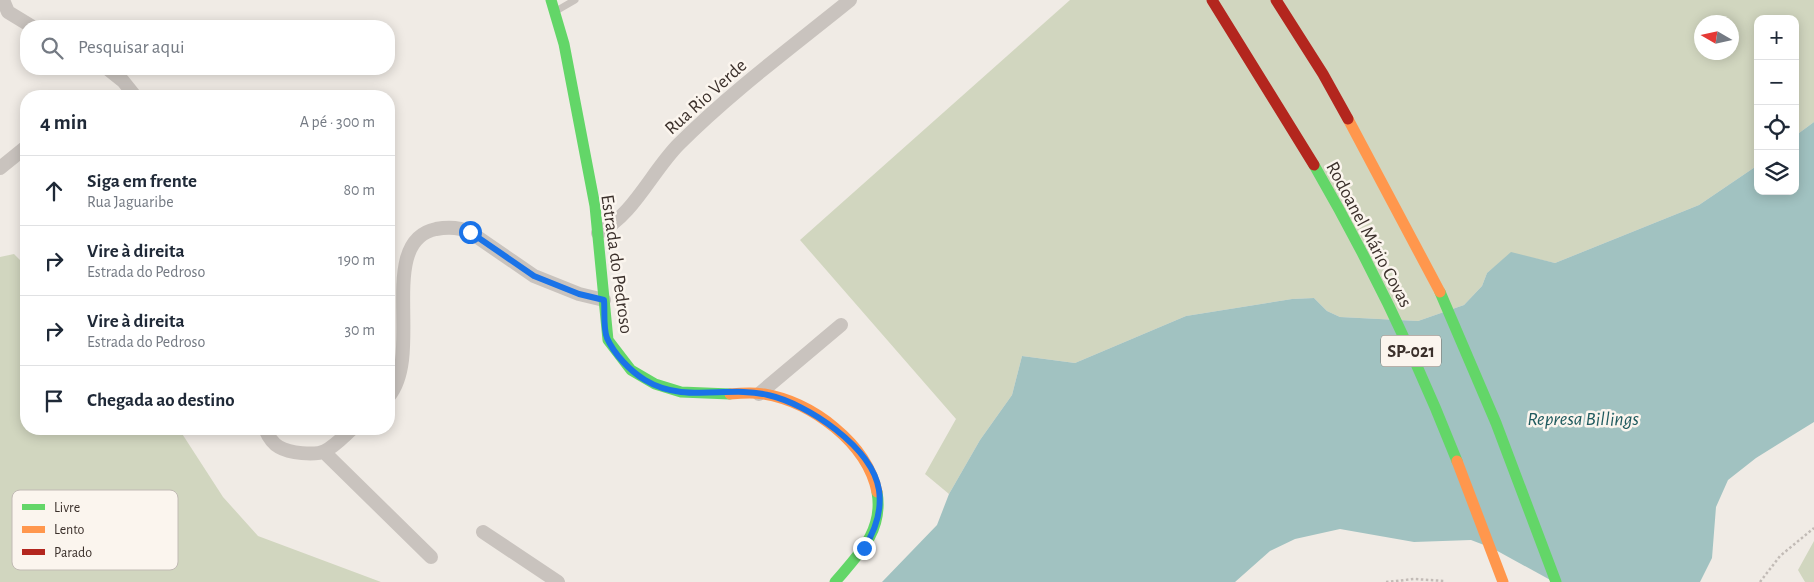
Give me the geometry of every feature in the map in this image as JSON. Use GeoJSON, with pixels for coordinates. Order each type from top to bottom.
{"type":"FeatureCollection","features":[{"type":"Feature","properties":{"kind":"main road","name":"Estrada do Pedroso"},"geometry":{"type":"LineString","coordinates":[[551,0],[563,40],[598,233],[606,337],[626,365],[645,380],[668,389],[694,393],[759,394],[784,399],[825,421],[858,451],[871,472],[878,489],[879,506],[876,526],[870,538],[835,582]]}},
{"type":"Feature","properties":{"kind":"main road","name":"Rodoanel Mário Covas"},"geometry":{"type":"LineString","coordinates":[[1212,0],[1296,131],[1369,265],[1415,359],[1450,440],[1503,582]]}},
{"type":"Feature","properties":{"kind":"main road","name":"Rodoanel Mário Covas"},"geometry":{"type":"LineString","coordinates":[[1276,0],[1323,74],[1444,300],[1496,423],[1556,582]]}},
{"type":"Feature","properties":{"kind":"street"},"geometry":{"type":"LineString","coordinates":[[3,0],[8,12],[22,20]]}},
{"type":"Feature","properties":{"kind":"street","name":"Rua Rio Verde"},"geometry":{"type":"LineString","coordinates":[[598,233],[614,224],[657,168],[698,125],[850,0]]}},
{"type":"Feature","properties":{"kind":"street"},"geometry":{"type":"LineString","coordinates":[[116,75],[130,90]]}},
{"type":"Feature","properties":{"kind":"street"},"geometry":{"type":"LineString","coordinates":[[0,168],[20,151]]}},
{"type":"Feature","properties":{"kind":"street"},"geometry":{"type":"LineString","coordinates":[[395,387],[403,360],[403,279],[407,256],[412,243],[427,231],[444,228],[462,228],[534,276],[579,294],[604,300]]}},
{"type":"Feature","properties":{"kind":"street"},"geometry":{"type":"LineString","coordinates":[[759,394],[841,325]]}},
{"type":"Feature","properties":{"kind":"street"},"geometry":{"type":"LineString","coordinates":[[268,435],[277,447],[286,451],[324,452],[345,435]]}},
{"type":"Feature","properties":{"kind":"street"},"geometry":{"type":"LineString","coordinates":[[324,452],[432,558]]}},
{"type":"Feature","properties":{"kind":"street"},"geometry":{"type":"LineString","coordinates":[[483,532],[558,582]]}},
{"type":"Feature","properties":{"kind":"lane"},"geometry":{"type":"LineString","coordinates":[[555,12],[575,0]]}},
{"type":"Feature","properties":{"kind":"path"},"geometry":{"type":"LineString","coordinates":[[1760,582],[1780,556],[1814,528]]}},
{"type":"Feature","properties":{"kind":"path"},"geometry":{"type":"LineString","coordinates":[[1386,582],[1414,579],[1445,581]]}},
{"type":"Feature","properties":{"kind":"green space"},"geometry":{"type":"Polygon","coordinates":[[[1070,0],[1814,0],[1814,122],[1799,133],[1799,15],[1754,15],[1754,168],[1699,205],[1555,263],[1511,253],[1487,273],[1482,286],[1464,305],[1418,321],[1340,317],[1327,311],[1314,298],[1292,299],[1186,316],[1075,363],[1022,356],[1012,395],[980,440],[949,494],[925,474],[956,419],[800,240],[1070,0]]]}},
{"type":"Feature","properties":{"kind":"green space"},"geometry":{"type":"Polygon","coordinates":[[[14,254],[20,260],[20,435],[183,435],[223,497],[258,536],[381,582],[0,582],[0,257],[14,254]]]}},
{"type":"Feature","properties":{"kind":"green space"},"geometry":{"type":"Polygon","coordinates":[[[1814,541],[1814,582],[1805,582],[1798,570],[1814,541]]]}},
{"type":"Feature","properties":{"kind":"water","name":"Represa Billings"},"geometry":{"type":"Polygon","coordinates":[[[1814,122],[1814,422],[1756,458],[1728,480],[1716,507],[1712,558],[1700,582],[1554,582],[1492,548],[1471,540],[1414,542],[1340,529],[1295,539],[1270,551],[1235,582],[882,582],[937,525],[949,494],[980,440],[1012,395],[1022,356],[1075,363],[1186,316],[1292,299],[1314,298],[1327,311],[1340,317],[1418,321],[1464,305],[1482,286],[1487,273],[1511,252],[1555,263],[1699,205],[1754,168],[1754,195],[1799,195],[1799,133],[1814,122]]]}},
{"type":"Feature","properties":{"kind":"traffic: fast"},"geometry":{"type":"LineString","coordinates":[[551,0],[564,44],[595,206],[608,340],[631,370],[655,384],[681,392],[730,394]]}},
{"type":"Feature","properties":{"kind":"traffic: fast"},"geometry":{"type":"LineString","coordinates":[[1314,165],[1354,237],[1391,310],[1426,385],[1457,461]]}},
{"type":"Feature","properties":{"kind":"traffic: fast"},"geometry":{"type":"LineString","coordinates":[[1440,292],[1496,423],[1556,582]]}},
{"type":"Feature","properties":{"kind":"traffic: fast"},"geometry":{"type":"LineString","coordinates":[[835,582],[860,552],[873,530],[877,519],[877,492]]}},
{"type":"Feature","properties":{"kind":"traffic: slow"},"geometry":{"type":"LineString","coordinates":[[1348,119],[1440,292]]}},
{"type":"Feature","properties":{"kind":"traffic: slow"},"geometry":{"type":"LineString","coordinates":[[730,394],[751,393],[782,398],[818,416],[835,428],[862,457],[871,474],[877,492]]}},
{"type":"Feature","properties":{"kind":"traffic: slow"},"geometry":{"type":"LineString","coordinates":[[1457,461],[1503,582]]}},
{"type":"Feature","properties":{"kind":"traffic: jam"},"geometry":{"type":"LineString","coordinates":[[1212,0],[1314,165]]}},
{"type":"Feature","properties":{"kind":"traffic: jam"},"geometry":{"type":"LineString","coordinates":[[1276,0],[1323,74],[1348,119]]}},
{"type":"Feature","properties":{"kind":"route"},"geometry":{"type":"LineString","coordinates":[[470,232],[534,276],[579,294],[604,300],[606,337],[626,365],[645,380],[668,389],[685,392],[703,394],[767,394],[784,399],[825,421],[858,451],[871,472],[878,489],[879,506],[876,526],[864,548]]}}]}
